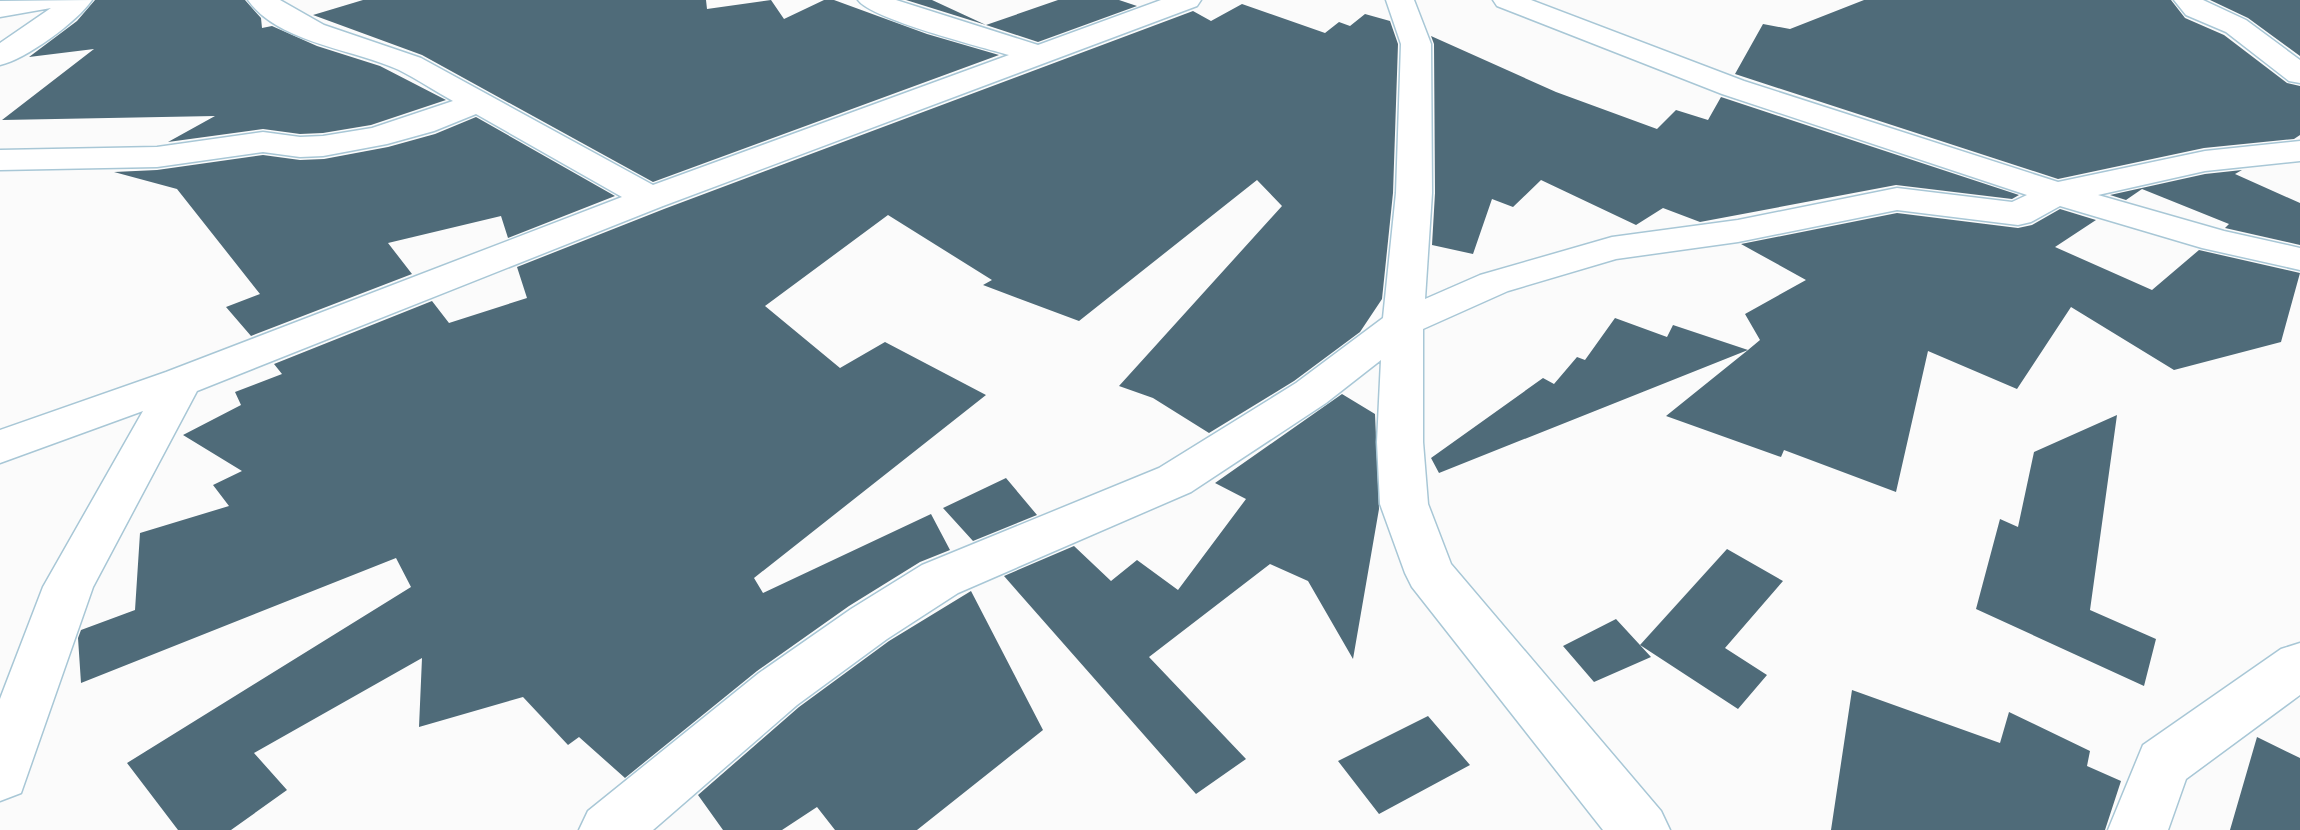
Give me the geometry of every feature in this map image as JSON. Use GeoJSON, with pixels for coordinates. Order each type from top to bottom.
{"type":"FeatureCollection","features":[{"type":"Feature","properties":{"kind":"street"},"geometry":{"type":"LineString","coordinates":[[0,9],[48,0]]}},
{"type":"Feature","properties":{"kind":"street"},"geometry":{"type":"LineString","coordinates":[[0,56],[37,33],[78,0]]}},
{"type":"Feature","properties":{"kind":"street"},"geometry":{"type":"LineString","coordinates":[[262,0],[301,28],[378,50],[481,101],[650,198]]}},
{"type":"Feature","properties":{"kind":"street"},"geometry":{"type":"LineString","coordinates":[[872,0],[906,14],[1036,54]]}},
{"type":"Feature","properties":{"kind":"street"},"geometry":{"type":"LineString","coordinates":[[0,447],[181,382],[650,198],[1187,0]]}},
{"type":"Feature","properties":{"kind":"street"},"geometry":{"type":"LineString","coordinates":[[1400,0],[1416,44],[1414,193],[1403,323],[1400,442],[1404,504],[1430,573],[1640,830]]}},
{"type":"Feature","properties":{"kind":"street"},"geometry":{"type":"LineString","coordinates":[[1507,0],[1621,47],[1729,86],[2057,193],[2300,259]]}},
{"type":"Feature","properties":{"kind":"street"},"geometry":{"type":"LineString","coordinates":[[2188,0],[2196,9],[2236,26],[2300,74]]}},
{"type":"Feature","properties":{"kind":"street"},"geometry":{"type":"LineString","coordinates":[[0,160],[157,157],[263,142],[300,147],[323,146],[398,130],[481,101]]}},
{"type":"Feature","properties":{"kind":"street"},"geometry":{"type":"LineString","coordinates":[[609,830],[778,689],[869,624],[940,579],[1175,480],[1286,410],[1403,323],[1494,283],[1612,248],[1738,231],[1897,199],[2018,214],[2057,193],[2205,161],[2300,151]]}},
{"type":"Feature","properties":{"kind":"street"},"geometry":{"type":"LineString","coordinates":[[0,775],[68,587],[181,382]]}},
{"type":"Feature","properties":{"kind":"street"},"geometry":{"type":"LineString","coordinates":[[2138,830],[2163,763],[2300,665]]}},
{"type":"Feature","properties":{"kind":"building"},"geometry":{"type":"Polygon","coordinates":[[[95,0],[245,0],[261,18],[262,28],[272,26],[317,46],[380,66],[446,100],[371,125],[323,133],[300,134],[263,129],[168,142],[215,116],[2,120],[94,49],[29,57],[77,21],[95,0]]]}},
{"type":"Feature","properties":{"kind":"building"},"geometry":{"type":"Polygon","coordinates":[[[363,0],[706,0],[707,9],[771,0],[784,19],[824,0],[834,0],[927,34],[999,55],[653,182],[422,55],[313,15],[363,0]]]}},
{"type":"Feature","properties":{"kind":"building"},"geometry":{"type":"Polygon","coordinates":[[[906,0],[932,0],[986,25],[906,0]]]}},
{"type":"Feature","properties":{"kind":"building"},"geometry":{"type":"Polygon","coordinates":[[[1058,0],[1119,0],[1137,6],[1038,42],[986,25],[1058,0]]]}},
{"type":"Feature","properties":{"kind":"building"},"geometry":{"type":"Polygon","coordinates":[[[1864,0],[2171,0],[2185,18],[2224,35],[2287,83],[2300,86],[2300,135],[2294,139],[2204,148],[2058,179],[1735,74],[1763,24],[1790,29],[1864,0]]]}},
{"type":"Feature","properties":{"kind":"building"},"geometry":{"type":"Polygon","coordinates":[[[2210,0],[2300,0],[2300,56],[2248,18],[2210,0]]]}},
{"type":"Feature","properties":{"kind":"building"},"geometry":{"type":"Polygon","coordinates":[[[1242,4],[1325,33],[1339,22],[1350,26],[1365,14],[1390,21],[1398,44],[1393,193],[1382,299],[1360,332],[1294,381],[1209,433],[1153,398],[1119,386],[1282,206],[1257,180],[1079,321],[983,285],[992,280],[888,215],[765,306],[840,368],[885,342],[986,395],[754,578],[763,593],[931,514],[950,550],[920,562],[849,606],[757,671],[625,778],[579,737],[568,745],[523,697],[419,727],[422,658],[254,753],[287,790],[231,830],[178,830],[127,763],[411,587],[396,558],[81,683],[78,638],[81,630],[135,610],[140,533],[229,506],[213,485],[242,471],[183,435],[241,405],[235,392],[282,374],[274,364],[432,301],[449,323],[527,298],[517,267],[1193,11],[1211,21],[1242,4]]]}},
{"type":"Feature","properties":{"kind":"building"},"geometry":{"type":"Polygon","coordinates":[[[1431,36],[1556,92],[1657,129],[1676,110],[1708,120],[1721,97],[2019,195],[2012,199],[1896,185],[1700,222],[1663,208],[1636,225],[1541,180],[1513,207],[1492,199],[1473,254],[1432,245],[1435,193],[1434,44],[1431,36]]]}},
{"type":"Feature","properties":{"kind":"building"},"geometry":{"type":"Polygon","coordinates":[[[476,117],[615,196],[508,238],[501,216],[388,243],[412,274],[251,336],[226,307],[260,294],[177,189],[114,172],[157,170],[263,155],[300,160],[324,159],[388,147],[435,134],[476,117]]]}},
{"type":"Feature","properties":{"kind":"building"},"geometry":{"type":"Polygon","coordinates":[[[2242,170],[2235,174],[2300,203],[2300,245],[2225,228],[2229,224],[2142,189],[2126,200],[2110,195],[2205,174],[2242,170]]]}},
{"type":"Feature","properties":{"kind":"building"},"geometry":{"type":"Polygon","coordinates":[[[2060,209],[2096,220],[2055,247],[2152,290],[2199,250],[2300,273],[2281,342],[2174,370],[2071,307],[2017,389],[1928,351],[1896,492],[1784,450],[1781,457],[1666,416],[1760,340],[1745,314],[1806,280],[1741,244],[1897,213],[2018,228],[2032,225],[2060,209]]]}},
{"type":"Feature","properties":{"kind":"building"},"geometry":{"type":"Polygon","coordinates":[[[1615,318],[1667,337],[1673,325],[1748,350],[1439,473],[1431,458],[1543,378],[1554,384],[1577,357],[1585,360],[1615,318]]]}},
{"type":"Feature","properties":{"kind":"building"},"geometry":{"type":"Polygon","coordinates":[[[1342,394],[1375,414],[1379,509],[1353,659],[1308,581],[1270,564],[1149,657],[1246,759],[1196,794],[1004,576],[1074,546],[1111,581],[1137,560],[1178,590],[1246,499],[1215,483],[1342,394]]]}},
{"type":"Feature","properties":{"kind":"building"},"geometry":{"type":"Polygon","coordinates":[[[2117,415],[2090,610],[2156,639],[2144,686],[1976,609],[2000,519],[2018,527],[2034,452],[2117,415]]]}},
{"type":"Feature","properties":{"kind":"building"},"geometry":{"type":"Polygon","coordinates":[[[1006,478],[1037,515],[973,541],[943,508],[1006,478]]]}},
{"type":"Feature","properties":{"kind":"building"},"geometry":{"type":"Polygon","coordinates":[[[1727,549],[1783,581],[1725,648],[1767,675],[1738,709],[1640,645],[1727,549]]]}},
{"type":"Feature","properties":{"kind":"building"},"geometry":{"type":"Polygon","coordinates":[[[971,591],[1043,730],[917,830],[835,830],[817,807],[782,830],[723,830],[698,795],[799,707],[889,641],[971,591]]]}},
{"type":"Feature","properties":{"kind":"building"},"geometry":{"type":"Polygon","coordinates":[[[1616,619],[1651,657],[1594,682],[1563,646],[1616,619]]]}},
{"type":"Feature","properties":{"kind":"building"},"geometry":{"type":"Polygon","coordinates":[[[1852,690],[2000,743],[2009,712],[2090,751],[2087,766],[2121,781],[2105,830],[1831,830],[1852,690]]]}},
{"type":"Feature","properties":{"kind":"building"},"geometry":{"type":"Polygon","coordinates":[[[1428,716],[1470,765],[1379,814],[1338,761],[1428,716]]]}},
{"type":"Feature","properties":{"kind":"building"},"geometry":{"type":"Polygon","coordinates":[[[2257,737],[2300,758],[2300,830],[2230,830],[2257,737]]]}}]}
